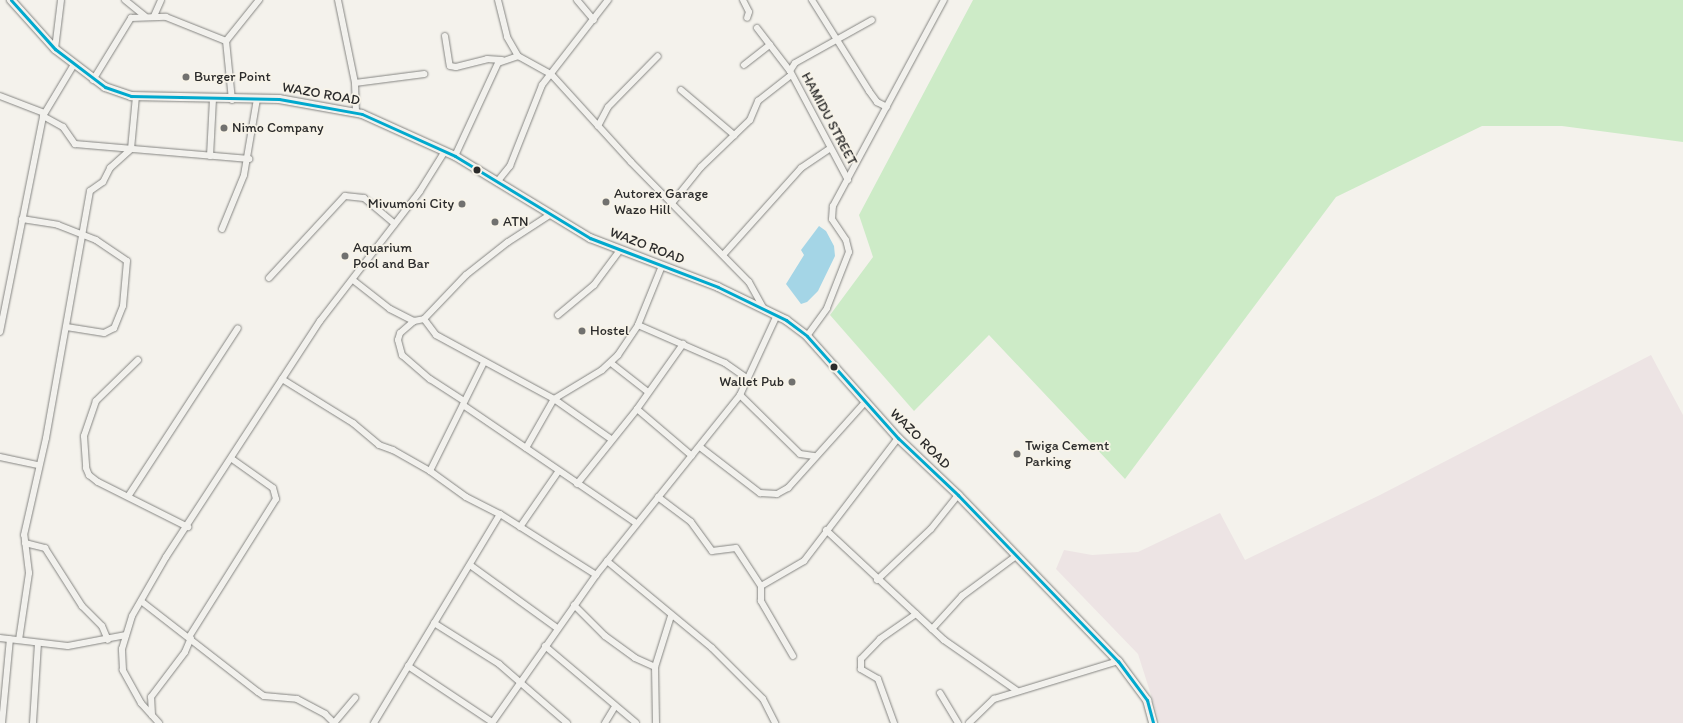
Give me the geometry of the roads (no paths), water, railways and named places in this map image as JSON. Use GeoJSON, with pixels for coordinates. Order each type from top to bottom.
{"type":"FeatureCollection","features":[{"type":"Feature","properties":{"kind":"main road","name":"WAZO ROAD"},"geometry":{"type":"LineString","coordinates":[[11,0],[55,49],[73,66],[105,87],[136,96],[232,100],[258,99],[334,107],[356,112],[455,156],[590,238],[763,307],[777,315],[807,336],[866,400],[898,438],[958,495],[1118,661],[1147,700],[1153,723]]}},
{"type":"Feature","properties":{"kind":"street"},"geometry":{"type":"LineString","coordinates":[[55,49],[61,0]]}},
{"type":"Feature","properties":{"kind":"street"},"geometry":{"type":"LineString","coordinates":[[125,0],[145,16]]}},
{"type":"Feature","properties":{"kind":"street"},"geometry":{"type":"LineString","coordinates":[[154,16],[161,0]]}},
{"type":"Feature","properties":{"kind":"street"},"geometry":{"type":"LineString","coordinates":[[232,100],[226,42],[259,0]]}},
{"type":"Feature","properties":{"kind":"street"},"geometry":{"type":"LineString","coordinates":[[338,0],[355,83],[356,112]]}},
{"type":"Feature","properties":{"kind":"street"},"geometry":{"type":"LineString","coordinates":[[498,0],[507,37],[518,56],[551,74],[598,126],[750,282],[763,307]]}},
{"type":"Feature","properties":{"kind":"street"},"geometry":{"type":"LineString","coordinates":[[577,0],[594,20]]}},
{"type":"Feature","properties":{"kind":"street"},"geometry":{"type":"LineString","coordinates":[[497,182],[510,166],[532,106],[551,74],[608,0]]}},
{"type":"Feature","properties":{"kind":"street"},"geometry":{"type":"LineString","coordinates":[[743,0],[749,12],[747,18]]}},
{"type":"Feature","properties":{"kind":"street"},"geometry":{"type":"LineString","coordinates":[[812,0],[869,91],[877,102],[887,107]]}},
{"type":"Feature","properties":{"kind":"street"},"geometry":{"type":"LineString","coordinates":[[807,336],[827,308],[848,257],[849,246],[835,225],[831,212],[944,0]]}},
{"type":"Feature","properties":{"kind":"street"},"geometry":{"type":"LineString","coordinates":[[93,80],[131,18],[145,16],[166,17],[226,42]]}},
{"type":"Feature","properties":{"kind":"street","name":"HAMIDU STREET"},"geometry":{"type":"LineString","coordinates":[[848,180],[829,149],[790,73],[795,63],[872,20]]}},
{"type":"Feature","properties":{"kind":"street"},"geometry":{"type":"LineString","coordinates":[[672,203],[701,167],[755,113],[758,101],[790,73],[757,28]]}},
{"type":"Feature","properties":{"kind":"street"},"geometry":{"type":"LineString","coordinates":[[445,36],[450,66],[456,67],[487,59],[502,60],[518,56]]}},
{"type":"Feature","properties":{"kind":"street"},"geometry":{"type":"LineString","coordinates":[[744,65],[770,45]]}},
{"type":"Feature","properties":{"kind":"street"},"geometry":{"type":"LineString","coordinates":[[598,126],[608,107],[658,56]]}},
{"type":"Feature","properties":{"kind":"street"},"geometry":{"type":"LineString","coordinates":[[455,156],[502,60]]}},
{"type":"Feature","properties":{"kind":"street"},"geometry":{"type":"LineString","coordinates":[[0,332],[44,114],[73,66]]}},
{"type":"Feature","properties":{"kind":"street"},"geometry":{"type":"LineString","coordinates":[[355,83],[424,74]]}},
{"type":"Feature","properties":{"kind":"street"},"geometry":{"type":"LineString","coordinates":[[681,90],[734,135]]}},
{"type":"Feature","properties":{"kind":"street"},"geometry":{"type":"LineString","coordinates":[[0,96],[44,114],[63,127],[75,144],[249,159]]}},
{"type":"Feature","properties":{"kind":"street"},"geometry":{"type":"LineString","coordinates":[[19,640],[29,573],[24,536],[38,465],[46,438],[90,191],[103,182],[110,168],[131,148],[136,96]]}},
{"type":"Feature","properties":{"kind":"street"},"geometry":{"type":"LineString","coordinates":[[210,156],[213,99]]}},
{"type":"Feature","properties":{"kind":"street"},"geometry":{"type":"LineString","coordinates":[[222,229],[238,196],[249,159],[258,99]]}},
{"type":"Feature","properties":{"kind":"street"},"geometry":{"type":"LineString","coordinates":[[723,255],[801,168],[829,149]]}},
{"type":"Feature","properties":{"kind":"street"},"geometry":{"type":"LineString","coordinates":[[159,723],[152,718],[123,670],[122,649],[126,635],[141,601],[320,321],[395,224],[445,151]]}},
{"type":"Feature","properties":{"kind":"street"},"geometry":{"type":"LineString","coordinates":[[269,278],[344,196],[353,194],[364,198],[395,224]]}},
{"type":"Feature","properties":{"kind":"street"},"geometry":{"type":"LineString","coordinates":[[551,214],[508,242],[466,275],[424,319],[414,321],[400,333],[398,340],[402,355],[430,379],[558,472],[636,523]]}},
{"type":"Feature","properties":{"kind":"street"},"geometry":{"type":"LineString","coordinates":[[22,219],[58,225],[107,246],[126,261],[123,306],[111,331],[104,334],[66,327]]}},
{"type":"Feature","properties":{"kind":"street"},"geometry":{"type":"LineString","coordinates":[[558,315],[594,285],[620,250]]}},
{"type":"Feature","properties":{"kind":"street"},"geometry":{"type":"LineString","coordinates":[[526,448],[554,399],[611,363],[638,325],[662,266]]}},
{"type":"Feature","properties":{"kind":"street"},"geometry":{"type":"LineString","coordinates":[[353,280],[390,309],[414,321]]}},
{"type":"Feature","properties":{"kind":"street"},"geometry":{"type":"LineString","coordinates":[[408,666],[492,722],[557,628],[596,575],[636,523],[700,447],[740,395],[777,315]]}},
{"type":"Feature","properties":{"kind":"street"},"geometry":{"type":"LineString","coordinates":[[424,319],[436,335],[554,399],[611,439]]}},
{"type":"Feature","properties":{"kind":"street"},"geometry":{"type":"LineString","coordinates":[[638,325],[725,364],[748,379]]}},
{"type":"Feature","properties":{"kind":"street"},"geometry":{"type":"LineString","coordinates":[[129,496],[238,328]]}},
{"type":"Feature","properties":{"kind":"street"},"geometry":{"type":"LineString","coordinates":[[577,484],[611,439],[637,409],[683,344]]}},
{"type":"Feature","properties":{"kind":"street"},"geometry":{"type":"LineString","coordinates":[[138,360],[96,401],[83,440],[88,475],[188,527]]}},
{"type":"Feature","properties":{"kind":"street"},"geometry":{"type":"LineString","coordinates":[[430,471],[484,362]]}},
{"type":"Feature","properties":{"kind":"street"},"geometry":{"type":"LineString","coordinates":[[611,363],[648,392]]}},
{"type":"Feature","properties":{"kind":"street"},"geometry":{"type":"LineString","coordinates":[[282,379],[357,426],[379,445],[393,450],[430,471],[466,497],[500,514],[596,575]]}},
{"type":"Feature","properties":{"kind":"street"},"geometry":{"type":"LineString","coordinates":[[740,395],[800,454],[814,456]]}},
{"type":"Feature","properties":{"kind":"street"},"geometry":{"type":"LineString","coordinates":[[700,447],[760,493],[768,495],[788,488],[814,456],[866,400]]}},
{"type":"Feature","properties":{"kind":"street"},"geometry":{"type":"LineString","coordinates":[[637,409],[692,456]]}},
{"type":"Feature","properties":{"kind":"street"},"geometry":{"type":"LineString","coordinates":[[761,586],[804,561],[826,530],[898,438]]}},
{"type":"Feature","properties":{"kind":"street"},"geometry":{"type":"LineString","coordinates":[[0,457],[38,465]]}},
{"type":"Feature","properties":{"kind":"street"},"geometry":{"type":"LineString","coordinates":[[152,718],[151,697],[185,652],[190,638],[276,499],[273,488],[232,459]]}},
{"type":"Feature","properties":{"kind":"street"},"geometry":{"type":"LineString","coordinates":[[520,527],[558,472]]}},
{"type":"Feature","properties":{"kind":"street"},"geometry":{"type":"LineString","coordinates":[[877,580],[931,529],[958,495]]}},
{"type":"Feature","properties":{"kind":"street"},"geometry":{"type":"LineString","coordinates":[[658,497],[691,522],[712,551],[736,548],[761,586],[761,601],[793,656]]}},
{"type":"Feature","properties":{"kind":"street"},"geometry":{"type":"LineString","coordinates":[[374,723],[500,514]]}},
{"type":"Feature","properties":{"kind":"street"},"geometry":{"type":"LineString","coordinates":[[826,530],[877,580],[932,629],[978,666],[1016,690]]}},
{"type":"Feature","properties":{"kind":"street"},"geometry":{"type":"LineString","coordinates":[[25,544],[45,548],[82,606],[102,626],[108,640]]}},
{"type":"Feature","properties":{"kind":"street"},"geometry":{"type":"LineString","coordinates":[[932,629],[962,596],[1016,556]]}},
{"type":"Feature","properties":{"kind":"street"},"geometry":{"type":"LineString","coordinates":[[607,561],[671,616],[712,648],[763,699],[775,723]]}},
{"type":"Feature","properties":{"kind":"street"},"geometry":{"type":"LineString","coordinates":[[470,565],[557,628]]}},
{"type":"Feature","properties":{"kind":"street"},"geometry":{"type":"LineString","coordinates":[[141,601],[264,696],[297,699],[325,714],[334,723],[355,698]]}},
{"type":"Feature","properties":{"kind":"street"},"geometry":{"type":"LineString","coordinates":[[574,605],[605,636],[635,658],[655,667]]}},
{"type":"Feature","properties":{"kind":"street"},"geometry":{"type":"LineString","coordinates":[[894,723],[878,679],[861,669],[861,659],[876,642],[916,614]]}},
{"type":"Feature","properties":{"kind":"street"},"geometry":{"type":"LineString","coordinates":[[656,723],[655,667],[671,616]]}},
{"type":"Feature","properties":{"kind":"street"},"geometry":{"type":"LineString","coordinates":[[434,623],[473,646],[520,682],[567,723]]}},
{"type":"Feature","properties":{"kind":"street"},"geometry":{"type":"LineString","coordinates":[[0,638],[68,646],[108,640],[126,635]]}},
{"type":"Feature","properties":{"kind":"street"},"geometry":{"type":"LineString","coordinates":[[2,723],[10,639]]}},
{"type":"Feature","properties":{"kind":"street"},"geometry":{"type":"LineString","coordinates":[[33,723],[38,643]]}},
{"type":"Feature","properties":{"kind":"street"},"geometry":{"type":"LineString","coordinates":[[545,646],[614,708],[636,723]]}},
{"type":"Feature","properties":{"kind":"street"},"geometry":{"type":"LineString","coordinates":[[968,723],[994,699],[1016,690],[1118,661]]}},
{"type":"Feature","properties":{"kind":"street"},"geometry":{"type":"LineString","coordinates":[[940,694],[958,723]]}},
{"type":"Feature","properties":{"kind":"street"},"geometry":{"type":"LineString","coordinates":[[605,723],[614,708]]}},
{"type":"Feature","properties":{"kind":"water"},"geometry":{"type":"Polygon","coordinates":[[[819,226],[826,231],[834,246],[835,256],[818,291],[807,302],[801,304],[786,284],[804,255],[801,250],[819,226]]]}},
{"type":"Feature","properties":{"kind":"place","name":"Burger Point"},"geometry":{"type":"Point","coordinates":[186,77]}},
{"type":"Feature","properties":{"kind":"place","name":"Nimo Company"},"geometry":{"type":"Point","coordinates":[224,128]}},
{"type":"Feature","properties":{"kind":"place","name":"Autorex Garage Wazo Hill"},"geometry":{"type":"Point","coordinates":[606,202]}},
{"type":"Feature","properties":{"kind":"place","name":"Mivumoni City"},"geometry":{"type":"Point","coordinates":[462,204]}},
{"type":"Feature","properties":{"kind":"place","name":"ATN"},"geometry":{"type":"Point","coordinates":[495,222]}},
{"type":"Feature","properties":{"kind":"place","name":"Aquarium Pool and Bar"},"geometry":{"type":"Point","coordinates":[345,256]}},
{"type":"Feature","properties":{"kind":"place","name":"Hostel"},"geometry":{"type":"Point","coordinates":[582,331]}},
{"type":"Feature","properties":{"kind":"place","name":"Wallet Pub"},"geometry":{"type":"Point","coordinates":[792,382]}},
{"type":"Feature","properties":{"kind":"place","name":"Twiga Cement Parking"},"geometry":{"type":"Point","coordinates":[1017,454]}}]}
